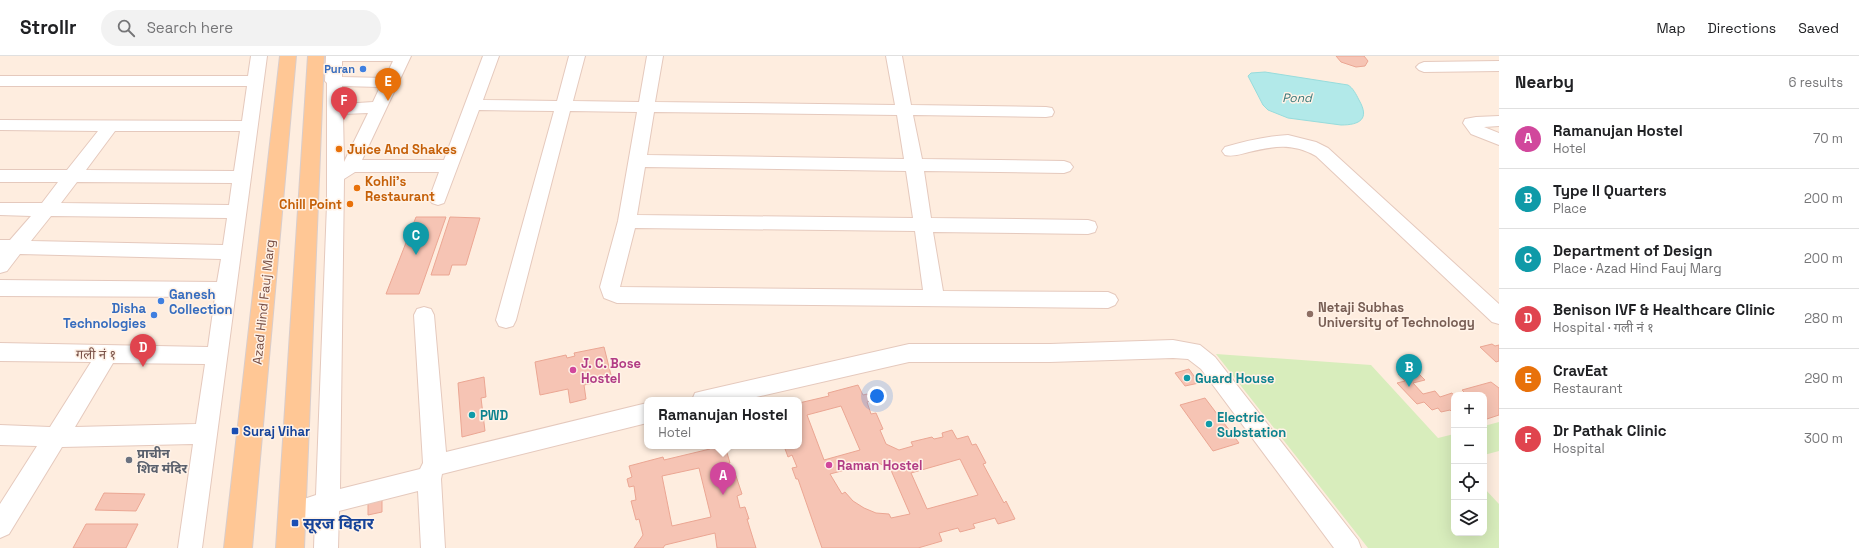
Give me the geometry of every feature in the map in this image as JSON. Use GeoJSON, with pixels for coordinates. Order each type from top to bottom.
{"type":"FeatureCollection","features":[{"type":"Feature","properties":{"kind":"main road","name":"Azad Hind Fauj Marg"},"geometry":{"type":"LineString","coordinates":[[238,548],[288,56]]}},
{"type":"Feature","properties":{"kind":"main road"},"geometry":{"type":"LineString","coordinates":[[290,548],[316,56]]}},
{"type":"Feature","properties":{"kind":"street"},"geometry":{"type":"LineString","coordinates":[[190,548],[259,56]]}},
{"type":"Feature","properties":{"kind":"street"},"geometry":{"type":"LineString","coordinates":[[326,548],[343,171],[334,110],[334,56],[403,56],[379,107],[343,171]]}},
{"type":"Feature","properties":{"kind":"street"},"geometry":{"type":"LineString","coordinates":[[438,199],[491,56]]}},
{"type":"Feature","properties":{"kind":"street"},"geometry":{"type":"LineString","coordinates":[[506,320],[577,56]]}},
{"type":"Feature","properties":{"kind":"street"},"geometry":{"type":"LineString","coordinates":[[655,56],[645,106],[627,221],[610,287],[611,292],[617,295],[934,297],[1108,300]]}},
{"type":"Feature","properties":{"kind":"street"},"geometry":{"type":"LineString","coordinates":[[894,56],[914,165],[934,297]]}},
{"type":"Feature","properties":{"kind":"street"},"geometry":{"type":"LineString","coordinates":[[1424,67],[1499,66]]}},
{"type":"Feature","properties":{"kind":"street"},"geometry":{"type":"LineString","coordinates":[[0,81],[255,82]]}},
{"type":"Feature","properties":{"kind":"street"},"geometry":{"type":"LineString","coordinates":[[333,81],[390,83]]}},
{"type":"Feature","properties":{"kind":"street"},"geometry":{"type":"LineString","coordinates":[[473,105],[903,109],[1046,112]]}},
{"type":"Feature","properties":{"kind":"street"},"geometry":{"type":"LineString","coordinates":[[334,110],[379,107]]}},
{"type":"Feature","properties":{"kind":"street"},"geometry":{"type":"LineString","coordinates":[[1499,121],[1476,122],[1471,124],[1477,130],[1499,140]]}},
{"type":"Feature","properties":{"kind":"street"},"geometry":{"type":"LineString","coordinates":[[0,125],[249,126]]}},
{"type":"Feature","properties":{"kind":"street"},"geometry":{"type":"LineString","coordinates":[[0,266],[7,248],[47,209],[111,126]]}},
{"type":"Feature","properties":{"kind":"street"},"geometry":{"type":"LineString","coordinates":[[1231,151],[1283,140],[1304,142],[1313,146],[1322,152],[1499,316]]}},
{"type":"Feature","properties":{"kind":"street"},"geometry":{"type":"LineString","coordinates":[[637,161],[1064,167]]}},
{"type":"Feature","properties":{"kind":"street"},"geometry":{"type":"LineString","coordinates":[[343,171],[450,166]]}},
{"type":"Feature","properties":{"kind":"street"},"geometry":{"type":"LineString","coordinates":[[0,176],[242,177]]}},
{"type":"Feature","properties":{"kind":"street"},"geometry":{"type":"LineString","coordinates":[[0,209],[237,212]]}},
{"type":"Feature","properties":{"kind":"street"},"geometry":{"type":"LineString","coordinates":[[627,221],[1088,227]]}},
{"type":"Feature","properties":{"kind":"street"},"geometry":{"type":"LineString","coordinates":[[7,248],[231,252]]}},
{"type":"Feature","properties":{"kind":"street"},"geometry":{"type":"LineString","coordinates":[[0,288],[226,290]]}},
{"type":"Feature","properties":{"kind":"street"},"geometry":{"type":"LineString","coordinates":[[424,315],[432,471],[433,548]]}},
{"type":"Feature","properties":{"kind":"street"},"geometry":{"type":"LineString","coordinates":[[716,397],[909,353],[1058,353],[1173,349],[1193,351],[1208,363],[1349,548]]}},
{"type":"Feature","properties":{"kind":"street","name":"गली नं १"},"geometry":{"type":"LineString","coordinates":[[0,352],[217,356]]}},
{"type":"Feature","properties":{"kind":"street"},"geometry":{"type":"LineString","coordinates":[[0,526],[107,355]]}},
{"type":"Feature","properties":{"kind":"street"},"geometry":{"type":"LineString","coordinates":[[292,514],[432,471],[644,414]]}},
{"type":"Feature","properties":{"kind":"street"},"geometry":{"type":"LineString","coordinates":[[0,435],[56,437],[206,434]]}},
{"type":"Feature","properties":{"kind":"green space"},"geometry":{"type":"Polygon","coordinates":[[[1216,354],[1371,365],[1438,438],[1451,435],[1451,536],[1487,536],[1487,491],[1499,504],[1499,548],[1368,548],[1216,354]]]}},
{"type":"Feature","properties":{"kind":"green space"},"geometry":{"type":"Polygon","coordinates":[[[1499,422],[1499,451],[1487,454],[1487,428],[1487,425],[1499,422]]]}},
{"type":"Feature","properties":{"kind":"water","name":"Pond"},"geometry":{"type":"Polygon","coordinates":[[[1265,72],[1348,85],[1356,93],[1364,112],[1363,116],[1358,122],[1348,125],[1341,125],[1288,118],[1268,110],[1263,105],[1248,76],[1251,73],[1265,72]]]}},
{"type":"Feature","properties":{"kind":"building"},"geometry":{"type":"Polygon","coordinates":[[[1336,56],[1364,56],[1368,61],[1365,66],[1356,67],[1341,62],[1336,56]]]}},
{"type":"Feature","properties":{"kind":"building"},"geometry":{"type":"Polygon","coordinates":[[[416,217],[446,217],[419,294],[386,294],[416,217]]]}},
{"type":"Feature","properties":{"kind":"building"},"geometry":{"type":"Polygon","coordinates":[[[450,217],[480,218],[466,265],[452,265],[449,275],[431,275],[450,217]]]}},
{"type":"Feature","properties":{"kind":"building"},"geometry":{"type":"Polygon","coordinates":[[[1492,344],[1495,346],[1499,345],[1499,361],[1496,362],[1480,347],[1492,344]]]}},
{"type":"Feature","properties":{"kind":"building","name":"J. C. Bose Hostel"},"geometry":{"type":"Polygon","coordinates":[[[604,347],[612,379],[584,385],[586,399],[570,403],[568,389],[540,395],[535,362],[566,355],[567,358],[575,356],[574,353],[604,347]]]}},
{"type":"Feature","properties":{"kind":"building"},"geometry":{"type":"Polygon","coordinates":[[[1412,367],[1425,380],[1413,383],[1423,394],[1435,391],[1440,397],[1451,393],[1451,411],[1441,412],[1438,408],[1432,410],[1424,402],[1417,404],[1397,383],[1405,381],[1398,374],[1403,373],[1401,370],[1412,367]]]}},
{"type":"Feature","properties":{"kind":"building","name":"Guard House"},"geometry":{"type":"Polygon","coordinates":[[[1189,369],[1199,383],[1185,386],[1175,373],[1189,369]]]}},
{"type":"Feature","properties":{"kind":"building","name":"PWD"},"geometry":{"type":"Polygon","coordinates":[[[484,377],[486,397],[481,398],[485,431],[462,437],[458,383],[484,377]]]}},
{"type":"Feature","properties":{"kind":"building"},"geometry":{"type":"Polygon","coordinates":[[[1491,382],[1499,388],[1499,415],[1487,419],[1487,392],[1464,392],[1462,390],[1491,382]]]}},
{"type":"Feature","properties":{"kind":"building","name":"Raman Hostel"},"geometry":{"type":"Polygon","coordinates":[[[858,385],[863,395],[867,394],[870,401],[867,402],[871,414],[876,413],[883,429],[880,430],[886,444],[899,450],[913,446],[911,442],[932,437],[934,439],[943,437],[942,433],[952,430],[957,439],[968,436],[972,445],[976,444],[986,463],[983,464],[1004,503],[1006,501],[1015,519],[998,524],[995,518],[973,524],[975,528],[960,532],[958,528],[939,533],[942,541],[918,548],[822,548],[798,479],[796,479],[792,468],[797,467],[792,455],[788,457],[785,449],[802,449],[802,402],[829,396],[828,393],[858,385]],[[841,406],[807,415],[824,460],[860,450],[841,406]],[[960,459],[911,473],[927,509],[978,495],[960,459]],[[876,462],[830,474],[842,494],[845,492],[853,501],[864,508],[876,513],[889,514],[891,518],[910,514],[890,468],[876,462]]]}},
{"type":"Feature","properties":{"kind":"building","name":"Electric Substation"},"geometry":{"type":"Polygon","coordinates":[[[1205,398],[1239,443],[1213,451],[1180,405],[1205,398]]]}},
{"type":"Feature","properties":{"kind":"building"},"geometry":{"type":"Polygon","coordinates":[[[710,449],[726,449],[730,463],[726,464],[729,474],[735,473],[742,494],[737,496],[740,508],[745,507],[756,548],[717,548],[715,533],[665,545],[663,548],[634,548],[643,535],[639,519],[636,520],[631,501],[636,500],[634,486],[629,487],[627,479],[632,477],[629,466],[663,457],[664,460],[710,449]],[[699,468],[662,476],[672,526],[711,517],[699,468]]]}},
{"type":"Feature","properties":{"kind":"building"},"geometry":{"type":"Polygon","coordinates":[[[104,493],[145,494],[136,511],[95,510],[104,493]]]}},
{"type":"Feature","properties":{"kind":"building"},"geometry":{"type":"Polygon","coordinates":[[[382,500],[382,512],[368,515],[368,503],[382,500]]]}},
{"type":"Feature","properties":{"kind":"building"},"geometry":{"type":"Polygon","coordinates":[[[86,524],[138,524],[126,548],[73,548],[86,524]]]}},
{"type":"Feature","properties":{"kind":"place","name":"Puran"},"geometry":{"type":"Point","coordinates":[363,69]}},
{"type":"Feature","properties":{"kind":"place","name":"CravEat"},"geometry":{"type":"Point","coordinates":[388,101]}},
{"type":"Feature","properties":{"kind":"place","name":"Dr Pathak Clinic"},"geometry":{"type":"Point","coordinates":[344,120]}},
{"type":"Feature","properties":{"kind":"place","name":"Juice And Shakes"},"geometry":{"type":"Point","coordinates":[339,149]}},
{"type":"Feature","properties":{"kind":"place","name":"Kohli's Restaurant"},"geometry":{"type":"Point","coordinates":[357,188]}},
{"type":"Feature","properties":{"kind":"place","name":"Chill Point"},"geometry":{"type":"Point","coordinates":[350,204]}},
{"type":"Feature","properties":{"kind":"place","name":"Department of Design"},"geometry":{"type":"Point","coordinates":[416,255]}},
{"type":"Feature","properties":{"kind":"place","name":"Ganesh Collection"},"geometry":{"type":"Point","coordinates":[161,301]}},
{"type":"Feature","properties":{"kind":"place","name":"Netaji Subhas University of Technology"},"geometry":{"type":"Point","coordinates":[1310,314]}},
{"type":"Feature","properties":{"kind":"place","name":"Disha Technologies"},"geometry":{"type":"Point","coordinates":[154,315]}},
{"type":"Feature","properties":{"kind":"place","name":"Benison IVF & Healthcare Clinic"},"geometry":{"type":"Point","coordinates":[143,367]}},
{"type":"Feature","properties":{"kind":"place","name":"J. C. Bose Hostel"},"geometry":{"type":"Point","coordinates":[573,370]}},
{"type":"Feature","properties":{"kind":"place","name":"Guard House"},"geometry":{"type":"Point","coordinates":[1187,378]}},
{"type":"Feature","properties":{"kind":"place","name":"Type II Quarters"},"geometry":{"type":"Point","coordinates":[1409,387]}},
{"type":"Feature","properties":{"kind":"place","name":"PWD"},"geometry":{"type":"Point","coordinates":[472,415]}},
{"type":"Feature","properties":{"kind":"place","name":"Electric Substation"},"geometry":{"type":"Point","coordinates":[1209,424]}},
{"type":"Feature","properties":{"kind":"place","name":"Suraj Vihar"},"geometry":{"type":"Point","coordinates":[235,431]}},
{"type":"Feature","properties":{"kind":"place","name":"प्राचीन शिव मंदिर"},"geometry":{"type":"Point","coordinates":[129,460]}},
{"type":"Feature","properties":{"kind":"place","name":"Raman Hostel"},"geometry":{"type":"Point","coordinates":[829,465]}},
{"type":"Feature","properties":{"kind":"place","name":"Ramanujan Hostel"},"geometry":{"type":"Point","coordinates":[723,495]}},
{"type":"Feature","properties":{"kind":"place","name":"सूरज विहार"},"geometry":{"type":"Point","coordinates":[295,523]}}]}
